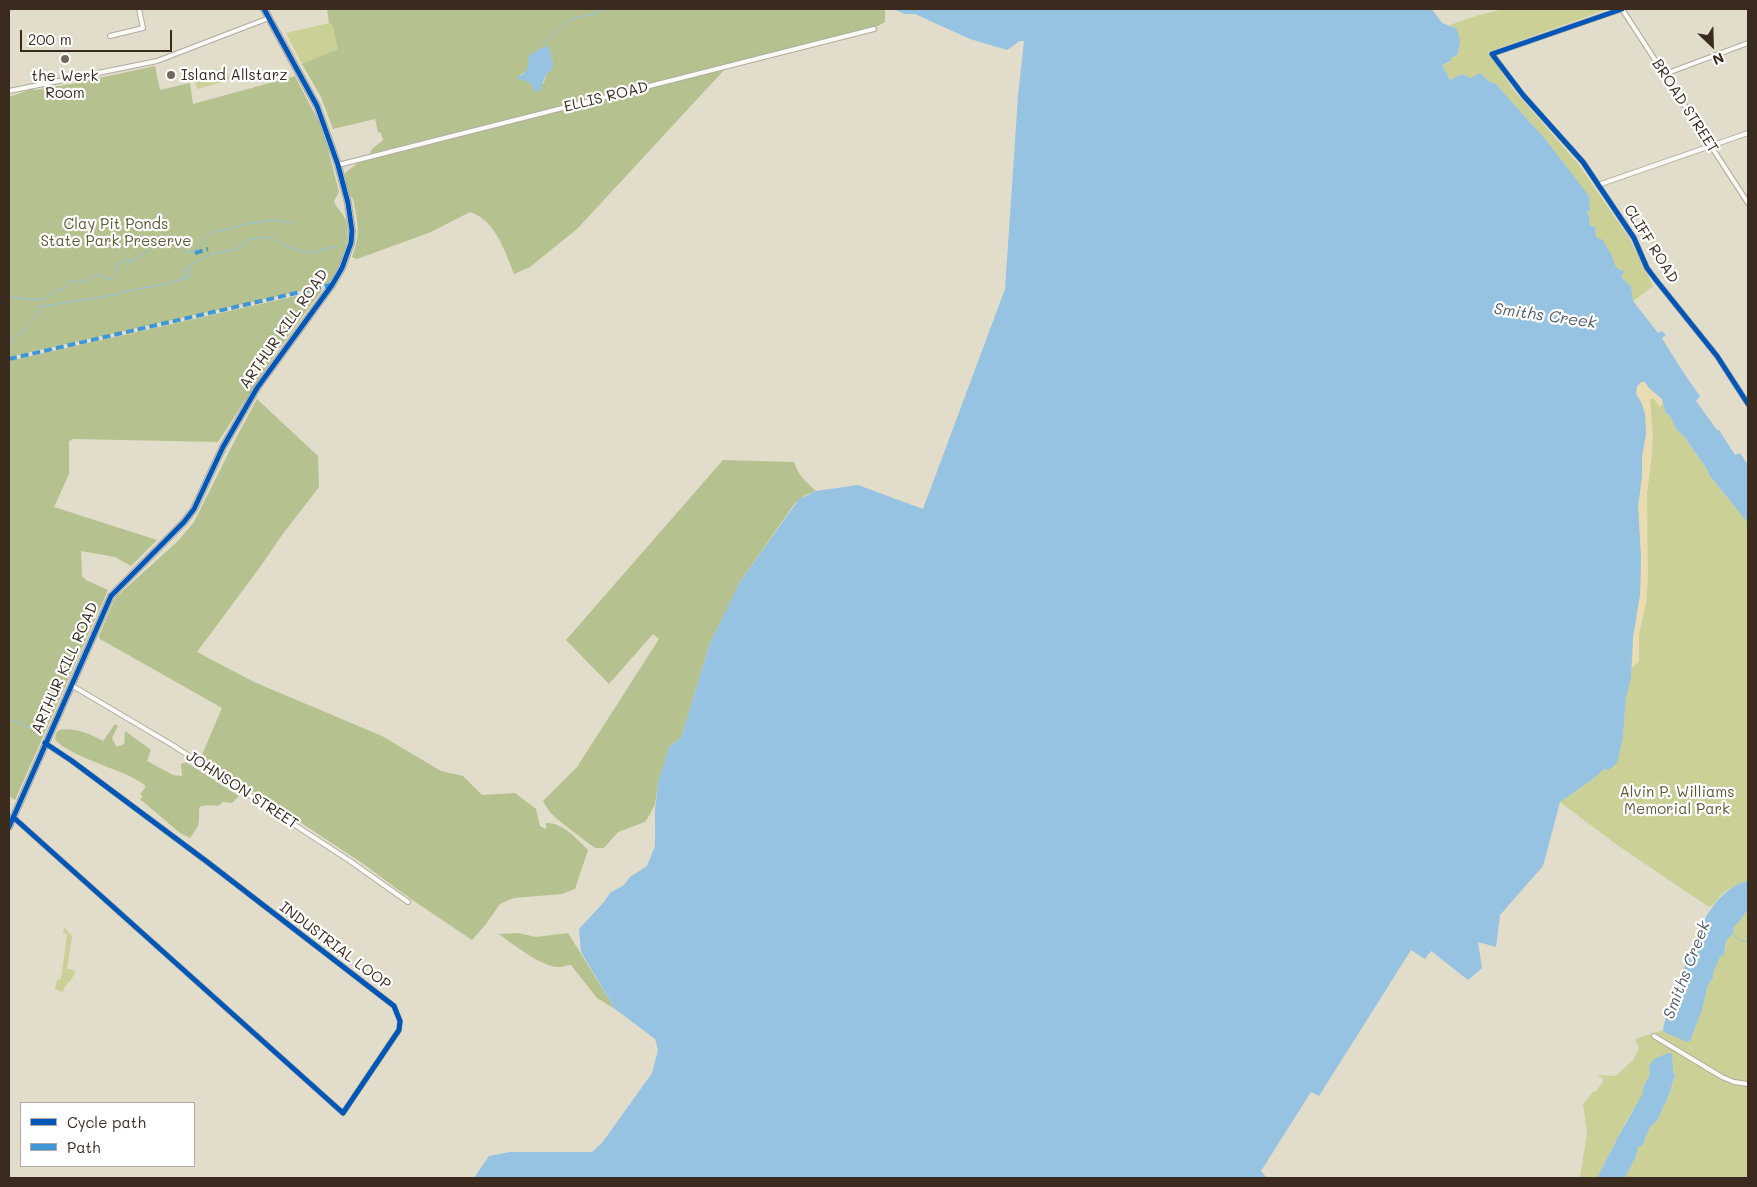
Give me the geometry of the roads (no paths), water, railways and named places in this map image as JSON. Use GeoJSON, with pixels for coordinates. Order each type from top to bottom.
{"type":"FeatureCollection","features":[{"type":"Feature","properties":{"kind":"street"},"geometry":{"type":"LineString","coordinates":[[110,36],[143,28],[139,9]]}},
{"type":"Feature","properties":{"kind":"street","name":"ARTHUR KILL ROAD"},"geometry":{"type":"LineString","coordinates":[[9,826],[111,596],[184,522],[194,509],[223,447],[257,388],[332,285],[342,268],[351,244],[352,231],[348,203],[338,166],[317,106],[264,9]]}},
{"type":"Feature","properties":{"kind":"street","name":"CLIFF ROAD"},"geometry":{"type":"LineString","coordinates":[[1622,9],[1492,54],[1523,95],[1583,162],[1634,238],[1647,268],[1716,356],[1748,404]]}},
{"type":"Feature","properties":{"kind":"street","name":"BROAD STREET"},"geometry":{"type":"LineString","coordinates":[[1622,9],[1748,203]]}},
{"type":"Feature","properties":{"kind":"street"},"geometry":{"type":"LineString","coordinates":[[9,91],[157,61],[269,18]]}},
{"type":"Feature","properties":{"kind":"street","name":"ELLIS ROAD"},"geometry":{"type":"LineString","coordinates":[[338,166],[874,29]]}},
{"type":"Feature","properties":{"kind":"street"},"geometry":{"type":"LineString","coordinates":[[1665,74],[1748,43]]}},
{"type":"Feature","properties":{"kind":"street"},"geometry":{"type":"LineString","coordinates":[[1598,185],[1748,133]]}},
{"type":"Feature","properties":{"kind":"street","name":"JOHNSON STREET"},"geometry":{"type":"LineString","coordinates":[[71,685],[174,746],[350,860],[408,902]]}},
{"type":"Feature","properties":{"kind":"street","name":"INDUSTRIAL LOOP"},"geometry":{"type":"LineString","coordinates":[[13,817],[343,1113],[399,1030],[400,1021],[394,1006],[206,861],[46,743]]}},
{"type":"Feature","properties":{"kind":"street"},"geometry":{"type":"LineString","coordinates":[[1654,1036],[1722,1077],[1734,1082],[1748,1084]]}},
{"type":"Feature","properties":{"kind":"water","name":"Smiths Creek"},"geometry":{"type":"Polygon","coordinates":[[[893,9],[1432,9],[1442,23],[1456,28],[1459,35],[1458,54],[1450,59],[1451,61],[1442,65],[1450,80],[1462,74],[1470,78],[1480,73],[1491,83],[1495,83],[1546,140],[1589,196],[1590,210],[1587,212],[1590,219],[1589,222],[1591,226],[1595,227],[1596,237],[1603,240],[1618,269],[1625,271],[1621,277],[1631,286],[1633,301],[1658,333],[1662,331],[1666,335],[1662,338],[1700,396],[1696,401],[1717,430],[1719,430],[1735,455],[1740,453],[1748,465],[1748,523],[1710,476],[1686,438],[1677,430],[1670,416],[1665,412],[1662,399],[1645,382],[1641,382],[1637,387],[1636,394],[1645,414],[1646,434],[1642,456],[1642,476],[1638,506],[1641,559],[1640,594],[1633,637],[1631,677],[1626,698],[1623,735],[1618,761],[1613,767],[1608,770],[1604,769],[1560,802],[1543,866],[1500,915],[1496,947],[1478,942],[1482,968],[1468,980],[1431,951],[1425,959],[1411,950],[1319,1096],[1311,1092],[1261,1171],[1267,1178],[474,1178],[489,1156],[510,1152],[592,1152],[602,1143],[652,1073],[658,1050],[655,1039],[615,1009],[581,952],[579,929],[610,893],[624,885],[630,877],[647,866],[655,846],[655,810],[658,783],[669,747],[681,738],[710,643],[740,582],[799,499],[816,491],[858,485],[923,509],[1005,289],[1018,96],[1024,41],[1020,41],[1007,50],[970,39],[915,14],[905,14],[893,9]]]}},
{"type":"Feature","properties":{"kind":"water"},"geometry":{"type":"Polygon","coordinates":[[[544,47],[549,47],[553,64],[551,71],[546,74],[540,91],[535,92],[531,84],[518,79],[518,76],[524,74],[527,70],[528,59],[531,54],[544,47]]]}},
{"type":"Feature","properties":{"kind":"water","name":"Smiths Creek"},"geometry":{"type":"Polygon","coordinates":[[[1748,880],[1748,910],[1734,926],[1733,933],[1726,941],[1724,954],[1720,957],[1713,973],[1713,978],[1708,985],[1702,1010],[1690,1041],[1685,1042],[1663,1030],[1667,1011],[1693,944],[1714,905],[1724,894],[1748,880]]]}},
{"type":"Feature","properties":{"kind":"water"},"geometry":{"type":"Polygon","coordinates":[[[1668,1053],[1672,1054],[1675,1075],[1670,1092],[1657,1121],[1650,1127],[1642,1146],[1638,1147],[1636,1156],[1625,1178],[1597,1178],[1643,1093],[1643,1088],[1650,1074],[1649,1066],[1654,1059],[1668,1053]]]}},
{"type":"Feature","properties":{"kind":"waterway"},"geometry":{"type":"LineString","coordinates":[[544,47],[553,34],[566,23],[575,18],[598,13],[605,9]]}},
{"type":"Feature","properties":{"kind":"waterway"},"geometry":{"type":"LineString","coordinates":[[9,297],[39,300],[44,299],[56,290],[60,291],[67,286],[69,281],[75,280],[78,283],[87,281],[97,274],[108,279],[112,278],[117,271],[116,265],[128,259],[129,262],[132,261],[148,251],[155,237],[168,236],[188,253],[195,250],[216,231],[273,220],[293,223]]}},
{"type":"Feature","properties":{"kind":"waterway"},"geometry":{"type":"LineString","coordinates":[[9,345],[34,319],[39,307],[114,295],[183,279],[185,270],[202,258],[211,254],[233,250],[249,240],[263,237],[270,238],[293,249],[305,252],[315,252],[337,246]]}},
{"type":"Feature","properties":{"kind":"waterway"},"geometry":{"type":"LineString","coordinates":[[183,279],[190,277],[189,268]]}},
{"type":"Feature","properties":{"kind":"waterway"},"geometry":{"type":"LineString","coordinates":[[9,719],[37,731]]}},
{"type":"Feature","properties":{"kind":"waterway"},"geometry":{"type":"LineString","coordinates":[[1732,933],[1738,939],[1748,942]]}},
{"type":"Feature","properties":{"kind":"place","name":"the Werk Room"},"geometry":{"type":"Point","coordinates":[65,59]}},
{"type":"Feature","properties":{"kind":"place","name":"Island Allstarz"},"geometry":{"type":"Point","coordinates":[171,75]}},
{"type":"Feature","properties":{"kind":"park label","name":"Clay Pit Ponds State Park Preserve"},"geometry":{"type":"Point","coordinates":[116,232]}},
{"type":"Feature","properties":{"kind":"park label","name":"Alvin P. Williams Memorial Park"},"geometry":{"type":"Point","coordinates":[1677,800]}}]}
